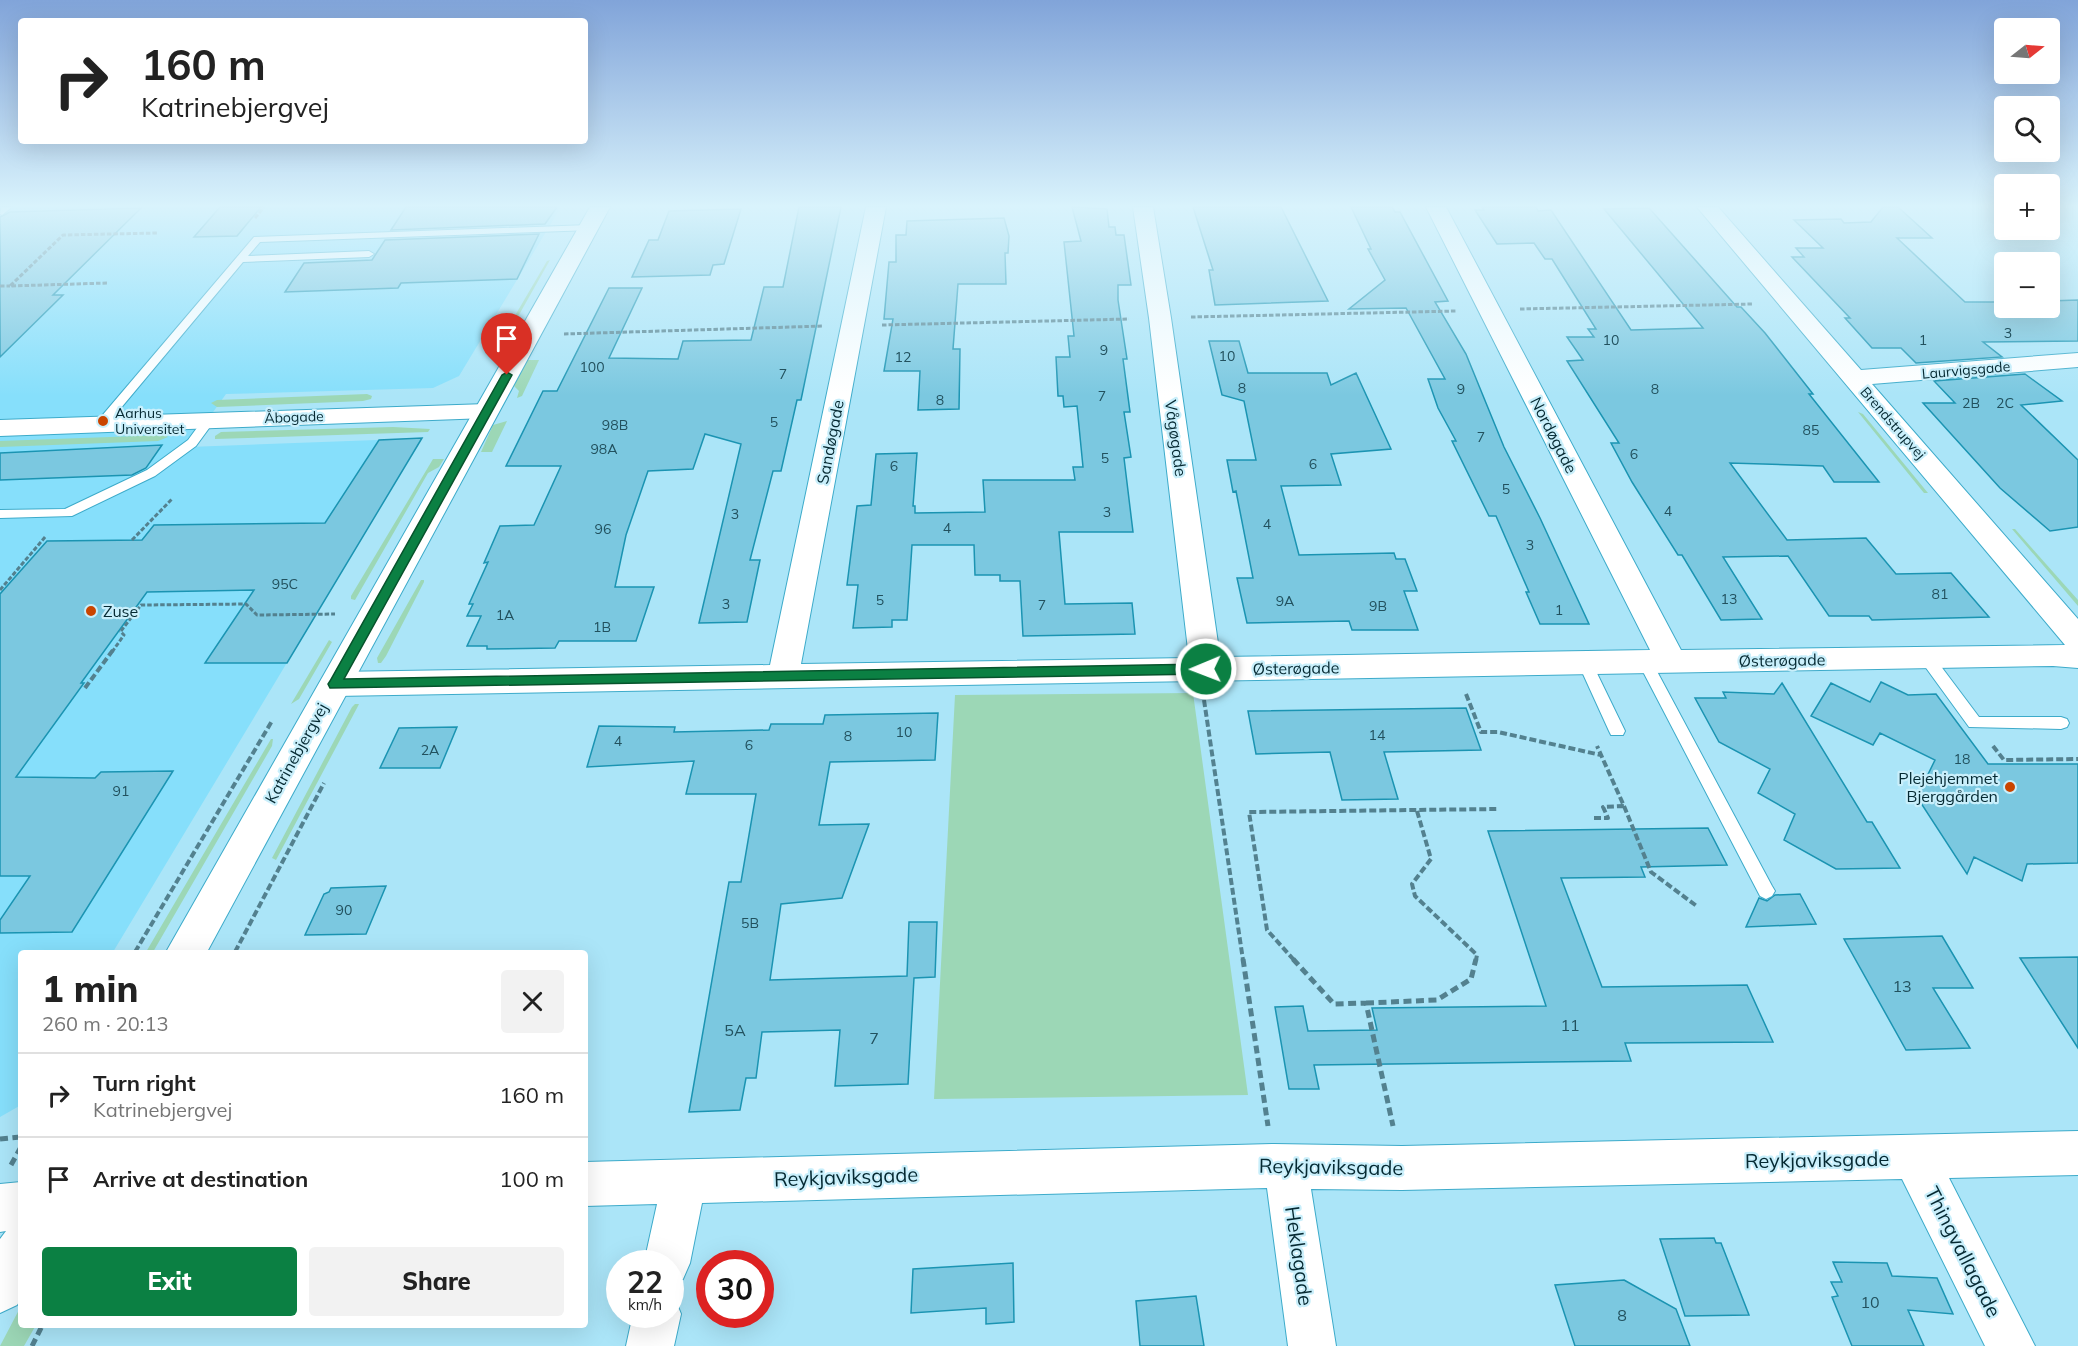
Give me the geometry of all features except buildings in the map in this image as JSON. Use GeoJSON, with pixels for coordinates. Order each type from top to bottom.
{"type":"FeatureCollection","features":[{"type":"Feature","properties":{"kind":"street","name":"Katrinebjergvej"},"geometry":{"type":"LineString","coordinates":[[187,950],[566,270]]}},
{"type":"Feature","properties":{"kind":"street","name":"Sandøgade"},"geometry":{"type":"LineString","coordinates":[[783,677],[864,270]]}},
{"type":"Feature","properties":{"kind":"street","name":"Vågøgade"},"geometry":{"type":"LineString","coordinates":[[1153,270],[1203,669]]}},
{"type":"Feature","properties":{"kind":"street","name":"Nordøgade"},"geometry":{"type":"LineString","coordinates":[[1467,270],[1658,662]]}},
{"type":"Feature","properties":{"kind":"street","name":"Brendstrupvej"},"geometry":{"type":"LineString","coordinates":[[1761,270],[2078,639]]}},
{"type":"Feature","properties":{"kind":"street","name":"Laurvigsgade"},"geometry":{"type":"LineString","coordinates":[[1854,378],[2078,360]]}},
{"type":"Feature","properties":{"kind":"street","name":"Åbogade"},"geometry":{"type":"LineString","coordinates":[[0,428],[487,411]]}},
{"type":"Feature","properties":{"kind":"street","name":"Østerøgade"},"geometry":{"type":"LineString","coordinates":[[334,684],[2053,655],[2078,657]]}},
{"type":"Feature","properties":{"kind":"street","name":"Reykjaviksgade"},"geometry":{"type":"LineString","coordinates":[[588,1184],[1280,1166],[1402,1168],[2078,1153]]}},
{"type":"Feature","properties":{"kind":"street","name":"Thingvallagade"},"geometry":{"type":"LineString","coordinates":[[1915,1158],[2012,1346]]}},
{"type":"Feature","properties":{"kind":"street","name":"Heklagade"},"geometry":{"type":"LineString","coordinates":[[1280,1166],[1312,1346]]}},
{"type":"Feature","properties":{"kind":"street"},"geometry":{"type":"LineString","coordinates":[[670,1250],[684,1181]]}},
{"type":"Feature","properties":{"kind":"street"},"geometry":{"type":"LineString","coordinates":[[0,1208],[18,1206]]}},
{"type":"Feature","properties":{"kind":"street"},"geometry":{"type":"LineString","coordinates":[[0,1288],[18,1255]]}},
{"type":"Feature","properties":{"kind":"street"},"geometry":{"type":"LineString","coordinates":[[650,1346],[654,1328]]}},
{"type":"Feature","properties":{"kind":"lane"},"geometry":{"type":"LineString","coordinates":[[101,424],[232,270]]}},
{"type":"Feature","properties":{"kind":"lane"},"geometry":{"type":"LineString","coordinates":[[0,514],[67,513],[151,473],[192,443],[209,420]]}},
{"type":"Feature","properties":{"kind":"lane"},"geometry":{"type":"LineString","coordinates":[[1926,657],[1975,723],[2061,723]]}},
{"type":"Feature","properties":{"kind":"lane"},"geometry":{"type":"LineString","coordinates":[[1658,662],[1766,891]]}},
{"type":"Feature","properties":{"kind":"lane"},"geometry":{"type":"LineString","coordinates":[[1585,663],[1617,731]]}},
{"type":"Feature","properties":{"kind":"path"},"geometry":{"type":"LineString","coordinates":[[9,285],[25,270]]}},
{"type":"Feature","properties":{"kind":"path"},"geometry":{"type":"LineString","coordinates":[[0,286],[107,283]]}},
{"type":"Feature","properties":{"kind":"path"},"geometry":{"type":"LineString","coordinates":[[132,540],[172,499]]}},
{"type":"Feature","properties":{"kind":"path"},"geometry":{"type":"LineString","coordinates":[[0,590],[67,513]]}},
{"type":"Feature","properties":{"kind":"path"},"geometry":{"type":"LineString","coordinates":[[84,688],[124,635],[120,631],[141,605],[246,604],[257,615],[335,614]]}},
{"type":"Feature","properties":{"kind":"path"},"geometry":{"type":"LineString","coordinates":[[1456,665],[1481,732],[1498,732],[1601,755]]}},
{"type":"Feature","properties":{"kind":"path"},"geometry":{"type":"LineString","coordinates":[[1203,669],[1280,1166]]}},
{"type":"Feature","properties":{"kind":"path"},"geometry":{"type":"LineString","coordinates":[[1975,723],[2004,760],[2078,759]]}},
{"type":"Feature","properties":{"kind":"path"},"geometry":{"type":"LineString","coordinates":[[1617,731],[1592,736],[1651,872],[1698,907]]}},
{"type":"Feature","properties":{"kind":"path"},"geometry":{"type":"LineString","coordinates":[[1594,818],[1608,818],[1603,807],[1624,806]]}},
{"type":"Feature","properties":{"kind":"path"},"geometry":{"type":"LineString","coordinates":[[1417,810],[1431,859],[1412,884],[1415,896],[1477,955],[1471,979],[1437,1000],[1334,1004],[1267,930],[1249,812],[1498,809]]}},
{"type":"Feature","properties":{"kind":"path"},"geometry":{"type":"LineString","coordinates":[[1366,1003],[1402,1168]]}},
{"type":"Feature","properties":{"kind":"path"},"geometry":{"type":"LineString","coordinates":[[0,1139],[18,1137]]}},
{"type":"Feature","properties":{"kind":"path"},"geometry":{"type":"LineString","coordinates":[[32,1346],[41,1328]]}},
{"type":"Feature","properties":{"kind":"shaded area"},"geometry":{"type":"Polygon","coordinates":[[[0,270],[523,270],[459,376],[433,388],[226,394],[188,447],[404,439],[416,448],[114,950],[18,950],[18,1107],[0,1117],[0,270]]]}},
{"type":"Feature","properties":{"kind":"green space"},"geometry":{"type":"Polygon","coordinates":[[[542,270],[544,270],[503,343],[506,352],[493,353],[542,270]]]}},
{"type":"Feature","properties":{"kind":"green space"},"geometry":{"type":"Polygon","coordinates":[[[527,360],[539,360],[522,396],[517,398],[519,391],[514,386],[527,360]]]}},
{"type":"Feature","properties":{"kind":"green space"},"geometry":{"type":"Polygon","coordinates":[[[367,394],[372,396],[371,399],[363,401],[217,407],[211,403],[217,400],[367,394]]]}},
{"type":"Feature","properties":{"kind":"green space"},"geometry":{"type":"Polygon","coordinates":[[[1858,412],[1863,414],[1928,493],[1924,493],[1858,412]]]}},
{"type":"Feature","properties":{"kind":"green space"},"geometry":{"type":"Polygon","coordinates":[[[507,421],[492,452],[481,452],[493,425],[507,421]]]}},
{"type":"Feature","properties":{"kind":"green space"},"geometry":{"type":"Polygon","coordinates":[[[393,427],[430,429],[428,432],[215,439],[215,436],[221,432],[393,427]]]}},
{"type":"Feature","properties":{"kind":"green space"},"geometry":{"type":"Polygon","coordinates":[[[165,435],[168,437],[158,441],[0,447],[0,441],[165,435]]]}},
{"type":"Feature","properties":{"kind":"green space"},"geometry":{"type":"Polygon","coordinates":[[[433,459],[444,459],[439,467],[428,473],[355,600],[351,599],[351,596],[433,459]]]}},
{"type":"Feature","properties":{"kind":"green space"},"geometry":{"type":"Polygon","coordinates":[[[2012,529],[2015,529],[2078,600],[2078,606],[2012,529]]]}},
{"type":"Feature","properties":{"kind":"green space"},"geometry":{"type":"Polygon","coordinates":[[[421,580],[424,582],[386,656],[381,663],[378,663],[377,658],[421,580]]]}},
{"type":"Feature","properties":{"kind":"green space"},"geometry":{"type":"Polygon","coordinates":[[[329,640],[332,642],[299,699],[291,704],[329,640]]]}},
{"type":"Feature","properties":{"kind":"green space"},"geometry":{"type":"Polygon","coordinates":[[[1193,693],[1248,1095],[934,1099],[955,695],[1193,693]]]}},
{"type":"Feature","properties":{"kind":"green space"},"geometry":{"type":"Polygon","coordinates":[[[359,704],[276,860],[272,858],[352,707],[359,704]]]}},
{"type":"Feature","properties":{"kind":"green space"},"geometry":{"type":"Polygon","coordinates":[[[273,739],[272,746],[154,950],[147,950],[273,739]]]}},
{"type":"Feature","properties":{"kind":"green space"},"geometry":{"type":"Polygon","coordinates":[[[18,1312],[18,1328],[34,1328],[24,1346],[0,1346],[18,1312]]]}},
{"type":"Feature","properties":{"kind":"place","name":"Aarhus Universitet"},"geometry":{"type":"Point","coordinates":[103,421]}},
{"type":"Feature","properties":{"kind":"place","name":"Zuse"},"geometry":{"type":"Point","coordinates":[91,611]}},
{"type":"Feature","properties":{"kind":"place","name":"Plejehjemmet Bjerggården"},"geometry":{"type":"Point","coordinates":[2010,787]}},
{"type":"Feature","properties":{"kind":"route"},"geometry":{"type":"LineString","coordinates":[[507,375],[334,684],[1206,669]]}}]}
